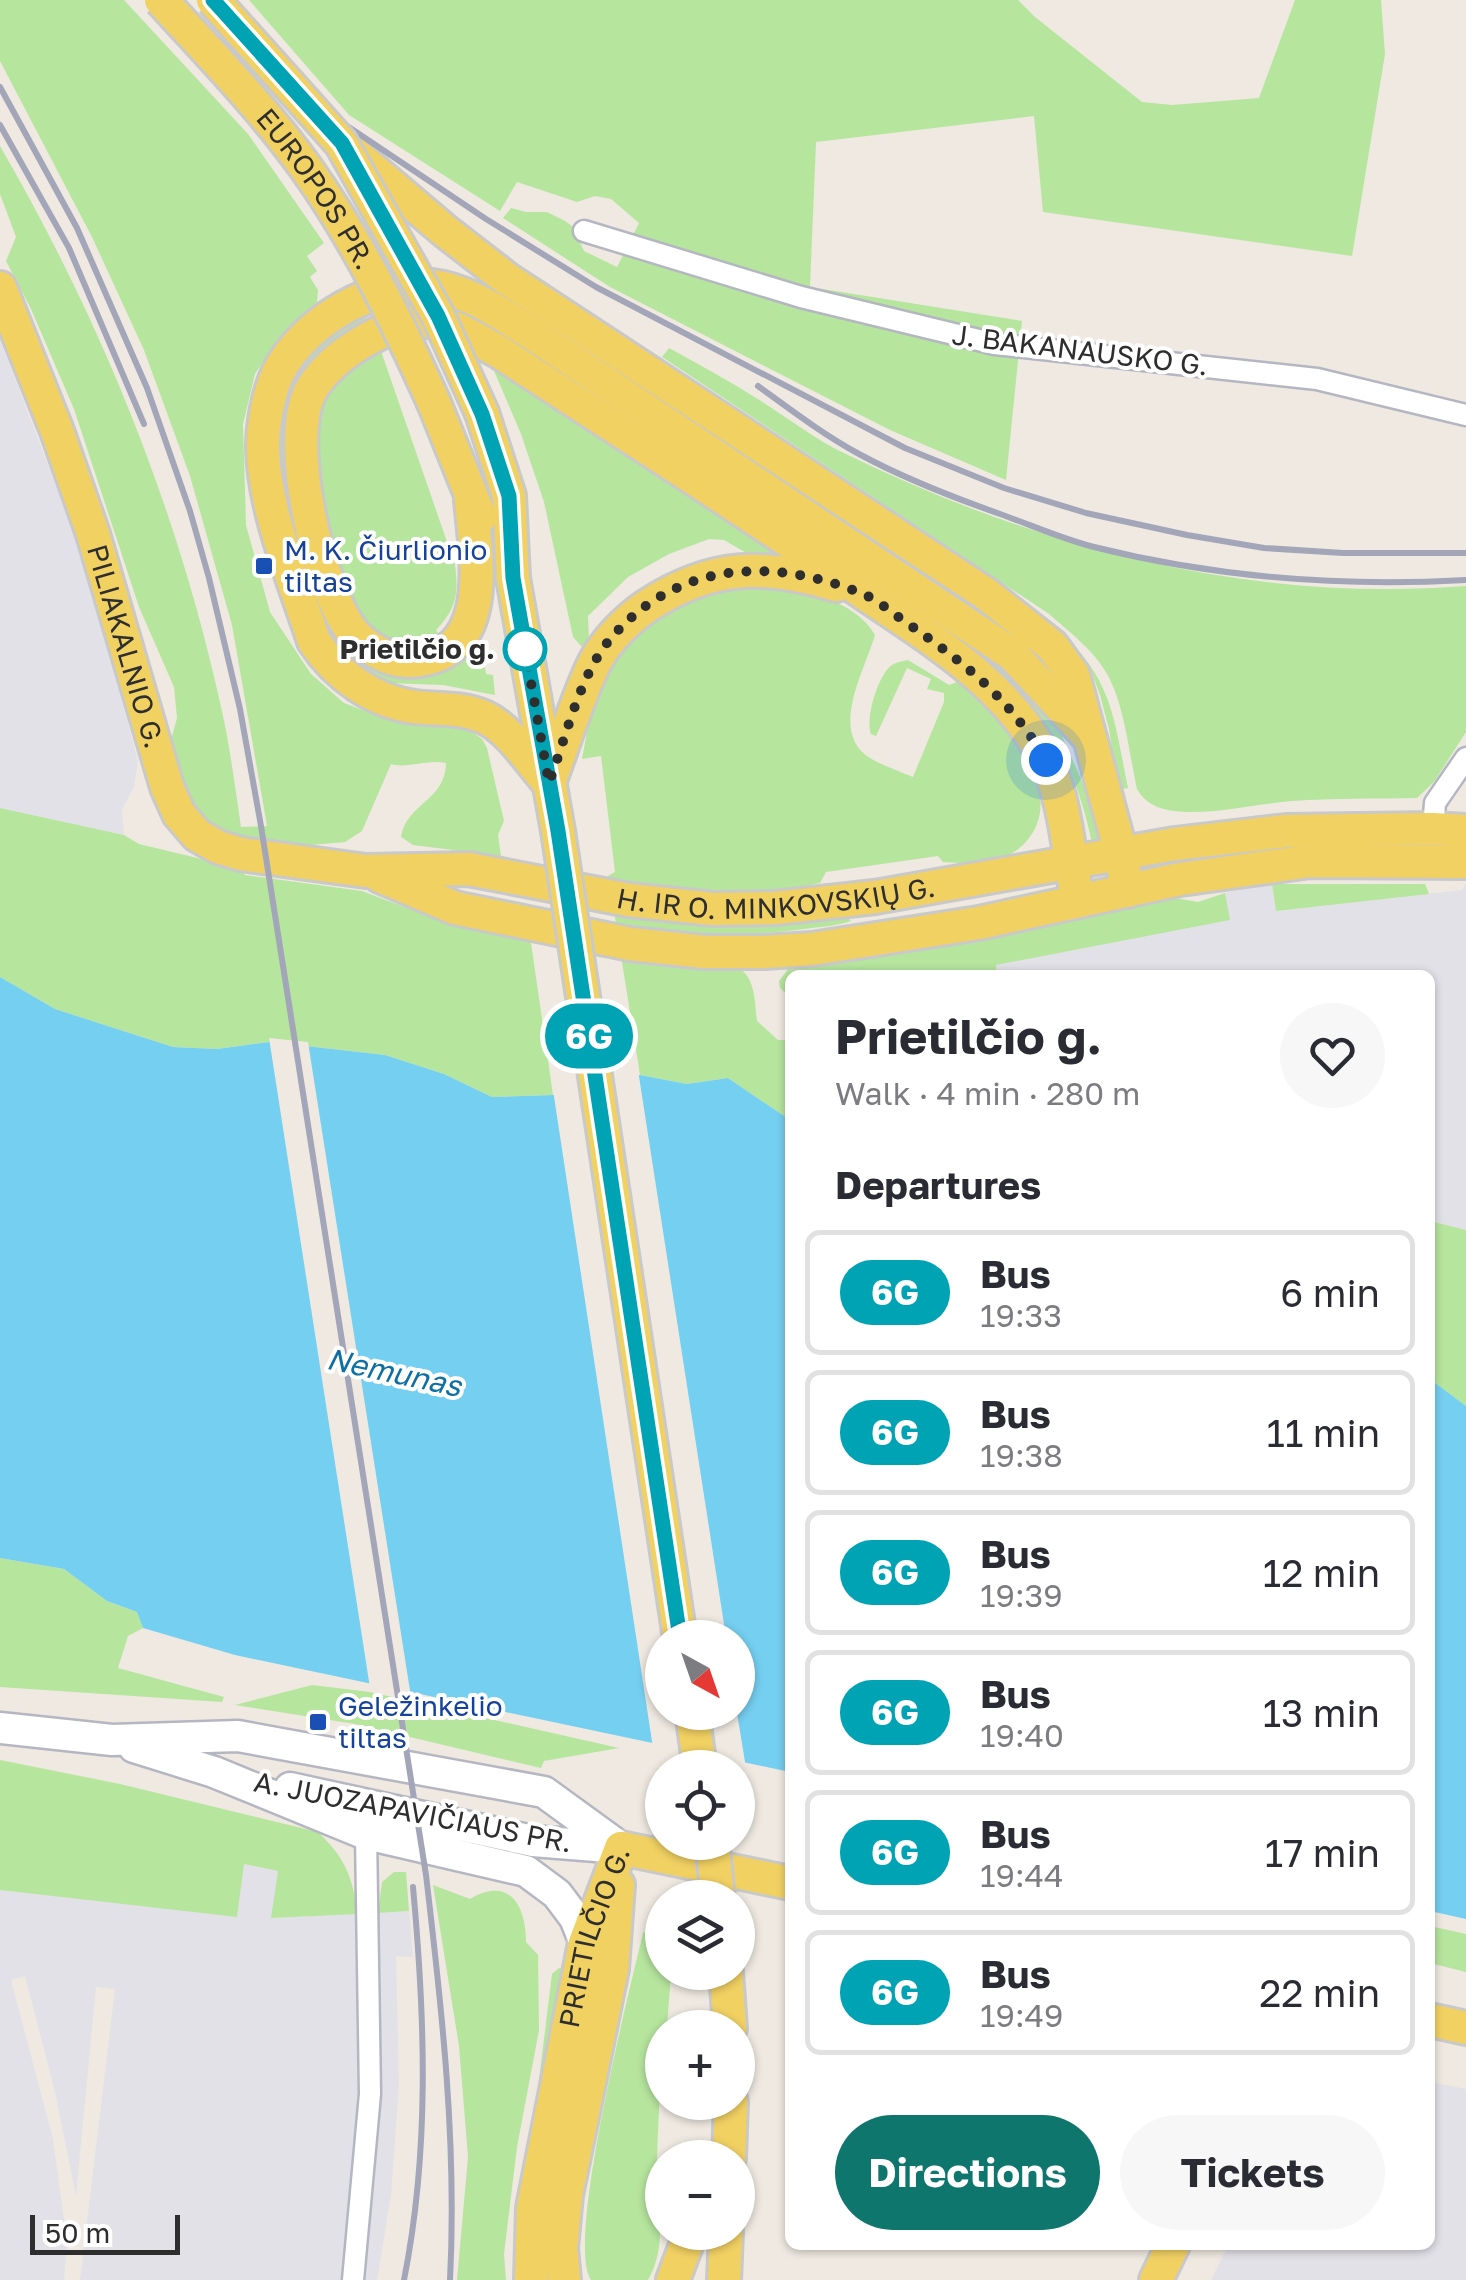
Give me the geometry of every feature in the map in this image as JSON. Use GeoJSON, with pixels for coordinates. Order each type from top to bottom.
{"type":"FeatureCollection","features":[{"type":"Feature","properties":{"kind":"main road","name":"EUROPOS PR."},"geometry":{"type":"LineString","coordinates":[[161,0],[240,86],[305,168],[362,255],[434,403],[471,500]]}},
{"type":"Feature","properties":{"kind":"main road","name":"EUROPOS PR."},"geometry":{"type":"LineString","coordinates":[[213,0],[342,143],[438,316],[482,414],[509,496],[513,578]]}},
{"type":"Feature","properties":{"kind":"main road"},"geometry":{"type":"LineString","coordinates":[[342,143],[445,232],[507,279],[986,594],[1052,646],[1072,675],[1121,853],[1127,891]]}},
{"type":"Feature","properties":{"kind":"main road"},"geometry":{"type":"LineString","coordinates":[[549,783],[489,720],[464,710],[413,707],[371,692],[351,682],[327,662],[314,641],[270,494],[263,448],[269,402],[279,372],[309,334],[377,293],[408,285],[459,292],[528,330],[1013,655],[1088,736]]}},
{"type":"Feature","properties":{"kind":"main road","name":"PILIAKALNIO G."},"geometry":{"type":"LineString","coordinates":[[0,288],[93,534],[167,787],[179,814],[197,835],[218,847],[283,861],[366,871]]}},
{"type":"Feature","properties":{"kind":"main road"},"geometry":{"type":"LineString","coordinates":[[471,500],[478,572],[476,602],[467,629],[446,651],[407,662],[365,644],[351,629],[334,596],[304,490],[300,452],[303,420],[310,393],[325,372],[363,341],[393,328],[434,322],[458,330],[514,362],[866,594],[979,677],[1025,726],[1046,760],[1058,792],[1078,902]]}},
{"type":"Feature","properties":{"kind":"main road"},"geometry":{"type":"LineString","coordinates":[[471,500],[513,578],[558,831],[677,1620]]}},
{"type":"Feature","properties":{"kind":"main road"},"geometry":{"type":"LineString","coordinates":[[549,783],[592,666],[635,614],[676,587],[722,572],[779,571],[866,594]]}},
{"type":"Feature","properties":{"kind":"main road","name":"H. IR O. MINKOVSKIŲ G."},"geometry":{"type":"LineString","coordinates":[[366,871],[469,868],[629,900],[712,909],[760,908],[875,897],[1121,853],[1286,831],[1466,832]]}},
{"type":"Feature","properties":{"kind":"main road","name":"H. IR O. MINKOVSKIŲ G."},"geometry":{"type":"LineString","coordinates":[[366,871],[456,908],[630,944],[705,952],[812,949],[979,923],[1180,879],[1310,861],[1466,862]]}},
{"type":"Feature","properties":{"kind":"main road","name":"A. JUOZAPAVIČIAUS PR."},"geometry":{"type":"LineString","coordinates":[[0,1728],[112,1740],[238,1736],[544,1792],[621,1848]]}},
{"type":"Feature","properties":{"kind":"main road","name":"A. JUOZAPAVIČIAUS PR."},"geometry":{"type":"LineString","coordinates":[[112,1740],[214,1772],[366,1834],[526,1871],[557,1894],[574,1918],[585,1944]]}},
{"type":"Feature","properties":{"kind":"main road","name":"A. JUOZAPAVIČIAUS PR."},"geometry":{"type":"LineString","coordinates":[[214,1772],[533,1842],[621,1848]]}},
{"type":"Feature","properties":{"kind":"main road"},"geometry":{"type":"LineString","coordinates":[[621,1848],[785,1882]]}},
{"type":"Feature","properties":{"kind":"main road","name":"PRIETILČIO G."},"geometry":{"type":"LineString","coordinates":[[531,2280],[534,2208],[585,1944],[621,1848]]}},
{"type":"Feature","properties":{"kind":"main road","name":"PRIETILČIO G."},"geometry":{"type":"LineString","coordinates":[[564,2280],[561,2248],[566,2195],[612,1969],[621,1848]]}},
{"type":"Feature","properties":{"kind":"main road"},"geometry":{"type":"LineString","coordinates":[[1435,2021],[1466,2028]]}},
{"type":"Feature","properties":{"kind":"main road"},"geometry":{"type":"LineString","coordinates":[[673,2280],[684,2250]]}},
{"type":"Feature","properties":{"kind":"main road"},"geometry":{"type":"LineString","coordinates":[[724,2280],[725,2250]]}},
{"type":"Feature","properties":{"kind":"main road"},"geometry":{"type":"LineString","coordinates":[[1156,2280],[1171,2250]]}},
{"type":"Feature","properties":{"kind":"street","name":"J. BAKANAUSKO G."},"geometry":{"type":"LineString","coordinates":[[584,230],[801,297],[995,344],[1317,379],[1466,414]]}},
{"type":"Feature","properties":{"kind":"street"},"geometry":{"type":"LineString","coordinates":[[1432,829],[1436,803],[1466,758]]}},
{"type":"Feature","properties":{"kind":"street"},"geometry":{"type":"LineString","coordinates":[[353,2280],[370,2094],[366,1834]]}},
{"type":"Feature","properties":{"kind":"shaded area"},"geometry":{"type":"Polygon","coordinates":[[[0,340],[84,558],[138,761],[134,787],[122,809],[124,835],[0,808],[0,340]]]}},
{"type":"Feature","properties":{"kind":"shaded area"},"geometry":{"type":"Polygon","coordinates":[[[1466,883],[1466,1230],[1435,1222],[1435,970],[996,970],[995,965],[1229,920],[1225,893],[1272,884],[1276,911],[1462,890],[1466,883]]]}},
{"type":"Feature","properties":{"kind":"shaded area"},"geometry":{"type":"Polygon","coordinates":[[[243,1864],[278,1871],[272,1918],[409,1911],[413,1957],[396,1956],[399,2084],[391,2195],[377,2280],[80,2280],[115,1989],[96,1987],[76,2196],[55,2092],[25,1976],[11,1980],[53,2139],[67,2242],[64,2280],[0,2280],[0,1890],[237,1916],[243,1864]]]}},
{"type":"Feature","properties":{"kind":"shaded area"},"geometry":{"type":"Polygon","coordinates":[[[1435,2083],[1466,2089],[1466,2280],[1211,2280],[1226,2250],[1435,2250],[1435,2083]]]}},
{"type":"Feature","properties":{"kind":"green space"},"geometry":{"type":"Polygon","coordinates":[[[0,0],[124,0],[248,134],[324,243],[307,256],[317,271],[310,277],[318,290],[317,302],[278,339],[255,374],[243,424],[246,525],[270,612],[311,674],[344,703],[381,717],[454,722],[455,728],[471,731],[482,739],[504,821],[498,835],[501,856],[413,845],[401,837],[410,816],[439,786],[446,763],[391,764],[362,831],[345,842],[276,848],[230,837],[196,816],[169,747],[177,718],[174,687],[139,607],[74,409],[6,261],[16,237],[0,194],[0,146],[103,348],[159,489],[203,633],[224,722],[241,827],[267,826],[232,625],[190,476],[144,350],[92,237],[0,61],[0,0]]]}},
{"type":"Feature","properties":{"kind":"green space"},"geometry":{"type":"Polygon","coordinates":[[[249,0],[1018,0],[1142,102],[1172,105],[1259,98],[1295,0],[1381,0],[1385,54],[1352,256],[1043,212],[1034,116],[816,142],[810,287],[1022,321],[1006,480],[890,430],[610,287],[503,218],[511,208],[547,212],[572,226],[584,251],[617,267],[639,223],[611,199],[595,196],[577,202],[517,182],[500,211],[349,115],[249,0]]]}},
{"type":"Feature","properties":{"kind":"green space"},"geometry":{"type":"Polygon","coordinates":[[[365,315],[369,322],[289,412],[285,454],[294,506],[330,625],[351,654],[383,674],[436,673],[462,657],[480,639],[486,674],[493,675],[495,695],[443,685],[389,683],[355,668],[322,627],[286,507],[276,454],[280,414],[289,381],[304,361],[335,331],[365,315]]]}},
{"type":"Feature","properties":{"kind":"green space"},"geometry":{"type":"Polygon","coordinates":[[[469,315],[487,320],[984,645],[1058,727],[1089,797],[1097,842],[1091,839],[1066,763],[1041,718],[987,659],[790,527],[471,323],[469,315]]]}},
{"type":"Feature","properties":{"kind":"green space"},"geometry":{"type":"Polygon","coordinates":[[[380,348],[455,565],[456,593],[448,615],[436,630],[439,635],[410,644],[381,637],[363,620],[335,562],[319,489],[317,423],[323,399],[340,376],[380,348]]]}},
{"type":"Feature","properties":{"kind":"green space"},"geometry":{"type":"Polygon","coordinates":[[[669,348],[844,453],[917,487],[1069,541],[1146,562],[1305,586],[1466,586],[1466,732],[1434,782],[1417,798],[1292,801],[1197,812],[1154,805],[1137,789],[1111,681],[1078,640],[1049,614],[662,357],[669,348]]]}},
{"type":"Feature","properties":{"kind":"green space"},"geometry":{"type":"Polygon","coordinates":[[[492,366],[789,556],[750,555],[724,540],[709,539],[669,554],[628,577],[588,616],[589,640],[582,647],[573,637],[544,502],[492,366]]]}},
{"type":"Feature","properties":{"kind":"green space"},"geometry":{"type":"Polygon","coordinates":[[[761,582],[840,604],[854,612],[875,635],[850,717],[858,747],[875,761],[913,777],[944,702],[944,693],[927,689],[931,679],[907,668],[876,736],[871,734],[874,697],[887,670],[896,663],[908,660],[949,685],[957,682],[990,713],[1022,753],[1040,796],[1039,818],[1021,847],[990,861],[943,862],[938,856],[826,872],[820,883],[768,894],[709,893],[609,883],[608,876],[615,872],[601,756],[582,759],[592,705],[618,650],[671,606],[699,594],[761,582]]]}},
{"type":"Feature","properties":{"kind":"green space"},"geometry":{"type":"Polygon","coordinates":[[[1064,636],[1081,653],[1103,688],[1128,788],[1118,790],[1109,729],[1091,671],[1064,636]]]}},
{"type":"Feature","properties":{"kind":"green space"},"geometry":{"type":"Polygon","coordinates":[[[0,808],[124,835],[139,844],[243,869],[245,875],[362,891],[428,916],[530,936],[553,1095],[492,1097],[444,1074],[385,1055],[270,1042],[217,1049],[173,1047],[55,1009],[0,977],[0,808]]]}},
{"type":"Feature","properties":{"kind":"green space"},"geometry":{"type":"Polygon","coordinates":[[[1272,884],[1425,884],[1429,894],[1276,911],[1272,884]]]}},
{"type":"Feature","properties":{"kind":"green space"},"geometry":{"type":"Polygon","coordinates":[[[1225,893],[1230,920],[996,965],[996,970],[787,970],[797,965],[853,959],[1175,898],[1198,902],[1225,893]]]}},
{"type":"Feature","properties":{"kind":"green space"},"geometry":{"type":"Polygon","coordinates":[[[614,912],[780,921],[847,917],[851,921],[780,932],[710,934],[616,924],[614,912]]]}},
{"type":"Feature","properties":{"kind":"green space"},"geometry":{"type":"Polygon","coordinates":[[[621,956],[733,963],[746,974],[752,988],[757,1021],[778,1040],[785,1040],[785,1117],[728,1078],[687,1084],[640,1075],[621,956]]]}},
{"type":"Feature","properties":{"kind":"green space"},"geometry":{"type":"Polygon","coordinates":[[[785,973],[785,992],[780,988],[779,981],[785,973]]]}},
{"type":"Feature","properties":{"kind":"green space"},"geometry":{"type":"Polygon","coordinates":[[[1435,1222],[1466,1230],[1466,1406],[1435,1383],[1435,1222]]]}},
{"type":"Feature","properties":{"kind":"green space"},"geometry":{"type":"Polygon","coordinates":[[[0,1558],[64,1569],[107,1601],[137,1612],[143,1628],[128,1636],[118,1668],[224,1697],[222,1702],[0,1687],[0,1558]]]}},
{"type":"Feature","properties":{"kind":"green space"},"geometry":{"type":"Polygon","coordinates":[[[312,1685],[370,1692],[619,1748],[544,1761],[541,1768],[355,1724],[235,1705],[312,1685]]]}},
{"type":"Feature","properties":{"kind":"green space"},"geometry":{"type":"Polygon","coordinates":[[[0,1760],[120,1784],[318,1832],[346,1869],[358,1914],[271,1918],[278,1871],[244,1864],[237,1917],[0,1890],[0,1760]]]}},
{"type":"Feature","properties":{"kind":"green space"},"geometry":{"type":"Polygon","coordinates":[[[394,1872],[406,1872],[409,1911],[378,1913],[382,1882],[394,1872]]]}},
{"type":"Feature","properties":{"kind":"green space"},"geometry":{"type":"Polygon","coordinates":[[[433,1885],[470,1899],[495,1891],[513,1898],[523,1916],[526,1942],[538,1955],[539,2030],[517,2147],[504,2254],[506,2280],[457,2280],[468,2157],[459,2046],[433,1885]]]}},
{"type":"Feature","properties":{"kind":"green space"},"geometry":{"type":"Polygon","coordinates":[[[1435,1927],[1466,1934],[1466,1972],[1435,1964],[1435,1927]]]}},
{"type":"Feature","properties":{"kind":"green space"},"geometry":{"type":"Polygon","coordinates":[[[643,1933],[645,1990],[670,1990],[668,2010],[645,2010],[645,2120],[658,2120],[658,2140],[645,2140],[645,2250],[658,2250],[658,2254],[648,2280],[591,2280],[585,2257],[593,2169],[643,1933]]]}},
{"type":"Feature","properties":{"kind":"green space"},"geometry":{"type":"Polygon","coordinates":[[[564,1969],[540,2106],[536,2104],[552,1974],[564,1969]]]}},
{"type":"Feature","properties":{"kind":"water","name":"Nemunas"},"geometry":{"type":"Polygon","coordinates":[[[0,977],[55,1009],[173,1047],[217,1049],[270,1042],[385,1055],[444,1074],[492,1097],[553,1095],[640,1075],[687,1084],[728,1078],[785,1117],[785,1771],[755,1765],[755,1750],[686,1750],[235,1655],[143,1628],[137,1612],[107,1601],[64,1569],[0,1558],[0,977]]]}},
{"type":"Feature","properties":{"kind":"water"},"geometry":{"type":"Polygon","coordinates":[[[1435,1383],[1466,1406],[1466,1919],[1435,1912],[1435,1383]]]}},
{"type":"Feature","properties":{"kind":"pier","name":"Geležinkelio tiltas"},"geometry":{"type":"Polygon","coordinates":[[[269,1038],[308,1042],[411,1697],[370,1688],[269,1038]]]}},
{"type":"Feature","properties":{"kind":"pier"},"geometry":{"type":"Polygon","coordinates":[[[638,1070],[723,1620],[645,1620],[645,1695],[553,1090],[638,1070]]]}},
{"type":"Feature","properties":{"kind":"pier"},"geometry":{"type":"Polygon","coordinates":[[[650,1730],[740,1730],[743,1750],[662,1750],[653,1748],[650,1730]]]}},
{"type":"Feature","properties":{"kind":"railway"},"geometry":{"type":"LineString","coordinates":[[159,0],[486,219],[596,287],[905,448],[1004,488],[1086,513],[1187,535],[1264,548],[1343,553],[1466,553]]}},
{"type":"Feature","properties":{"kind":"railway"},"geometry":{"type":"LineString","coordinates":[[0,87],[77,228],[147,388],[190,511],[240,709],[426,1875],[450,2128],[450,2280]]}},
{"type":"Feature","properties":{"kind":"railway"},"geometry":{"type":"LineString","coordinates":[[0,125],[69,248],[144,424]]}},
{"type":"Feature","properties":{"kind":"railway"},"geometry":{"type":"LineString","coordinates":[[758,386],[833,439],[894,472],[1082,544],[1185,566],[1278,577],[1372,582],[1466,580]]}},
{"type":"Feature","properties":{"kind":"railway"},"geometry":{"type":"LineString","coordinates":[[404,2280],[418,2182],[423,2084],[413,1887]]}},
{"type":"Feature","properties":{"kind":"bus line","name":"6G"},"geometry":{"type":"LineString","coordinates":[[213,0],[342,143],[438,316],[482,414],[509,496],[513,578],[558,831],[677,1620]]}},
{"type":"Feature","properties":{"kind":"place","name":"M. K. Čiurlionio tiltas"},"geometry":{"type":"Point","coordinates":[264,566]}},
{"type":"Feature","properties":{"kind":"place","name":"Prietilčio g."},"geometry":{"type":"Point","coordinates":[525,649]}},
{"type":"Feature","properties":{"kind":"place","name":"Geležinkelio tiltas"},"geometry":{"type":"Point","coordinates":[318,1722]}},
{"type":"Feature","properties":{"kind":"route"},"geometry":{"type":"LineString","coordinates":[[525,649],[549,783],[592,666],[635,614],[676,587],[722,572],[796,573],[866,594],[949,652],[994,689],[1025,726],[1046,760]]}}]}
